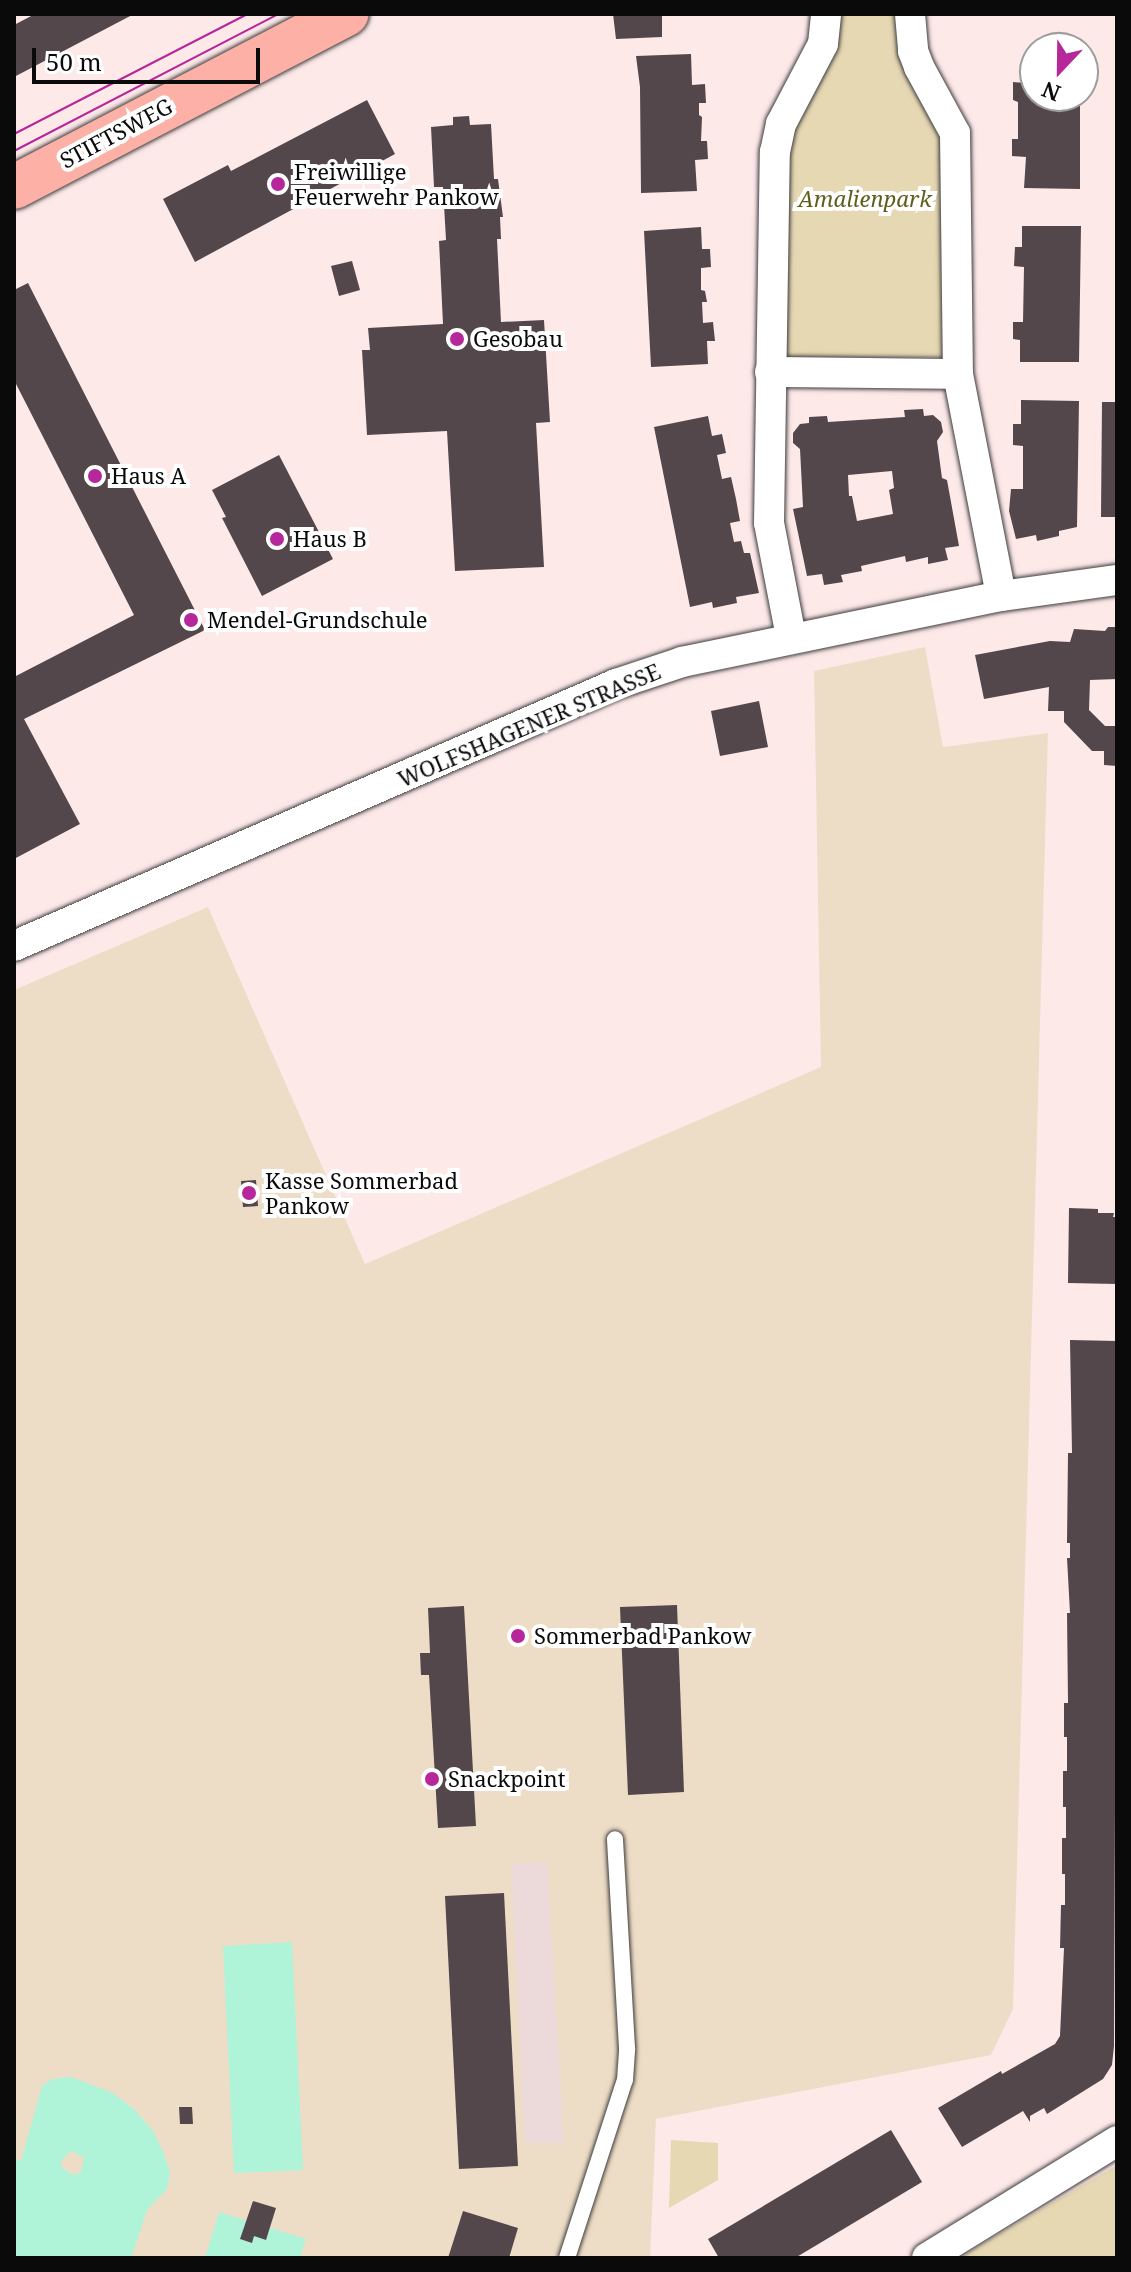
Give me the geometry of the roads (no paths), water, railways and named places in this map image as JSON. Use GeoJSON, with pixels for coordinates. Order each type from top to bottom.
{"type":"FeatureCollection","features":[{"type":"Feature","properties":{"kind":"street","name":"STIFTSWEG"},"geometry":{"type":"LineString","coordinates":[[14,187],[347,14]]}},
{"type":"Feature","properties":{"kind":"street"},"geometry":{"type":"LineString","coordinates":[[791,637],[769,523],[776,138],[823,44],[826,14]]}},
{"type":"Feature","properties":{"kind":"street"},"geometry":{"type":"LineString","coordinates":[[910,14],[913,51],[955,133],[958,155],[958,374],[1001,596]]}},
{"type":"Feature","properties":{"kind":"street"},"geometry":{"type":"LineString","coordinates":[[770,372],[958,374]]}},
{"type":"Feature","properties":{"kind":"street","name":"WOLFSHAGENER STRASSE"},"geometry":{"type":"LineString","coordinates":[[14,946],[616,684],[682,662],[1001,596],[1117,580]]}},
{"type":"Feature","properties":{"kind":"street"},"geometry":{"type":"LineString","coordinates":[[927,2258],[1117,2141]]}},
{"type":"Feature","properties":{"kind":"lane"},"geometry":{"type":"LineString","coordinates":[[567,2258],[625,2080],[627,2048],[615,1839]]}},
{"type":"Feature","properties":{"kind":"tram line"},"geometry":{"type":"LineString","coordinates":[[14,134],[247,14]]}},
{"type":"Feature","properties":{"kind":"tram line"},"geometry":{"type":"LineString","coordinates":[[14,151],[278,14]]}},
{"type":"Feature","properties":{"kind":"place","name":"Freiwillige Feuerwehr Pankow"},"geometry":{"type":"Point","coordinates":[278,184]}},
{"type":"Feature","properties":{"kind":"place","name":"Gesobau"},"geometry":{"type":"Point","coordinates":[457,339]}},
{"type":"Feature","properties":{"kind":"place","name":"Haus A"},"geometry":{"type":"Point","coordinates":[95,476]}},
{"type":"Feature","properties":{"kind":"place","name":"Haus B"},"geometry":{"type":"Point","coordinates":[277,539]}},
{"type":"Feature","properties":{"kind":"place","name":"Mendel-Grundschule"},"geometry":{"type":"Point","coordinates":[191,620]}},
{"type":"Feature","properties":{"kind":"place","name":"Kasse Sommerbad Pankow"},"geometry":{"type":"Point","coordinates":[249,1193]}},
{"type":"Feature","properties":{"kind":"place","name":"Sommerbad Pankow"},"geometry":{"type":"Point","coordinates":[518,1636]}},
{"type":"Feature","properties":{"kind":"place","name":"Snackpoint"},"geometry":{"type":"Point","coordinates":[432,1779]}},
{"type":"Feature","properties":{"kind":"park label","name":"Amalienpark"},"geometry":{"type":"Point","coordinates":[865,199]}}]}
